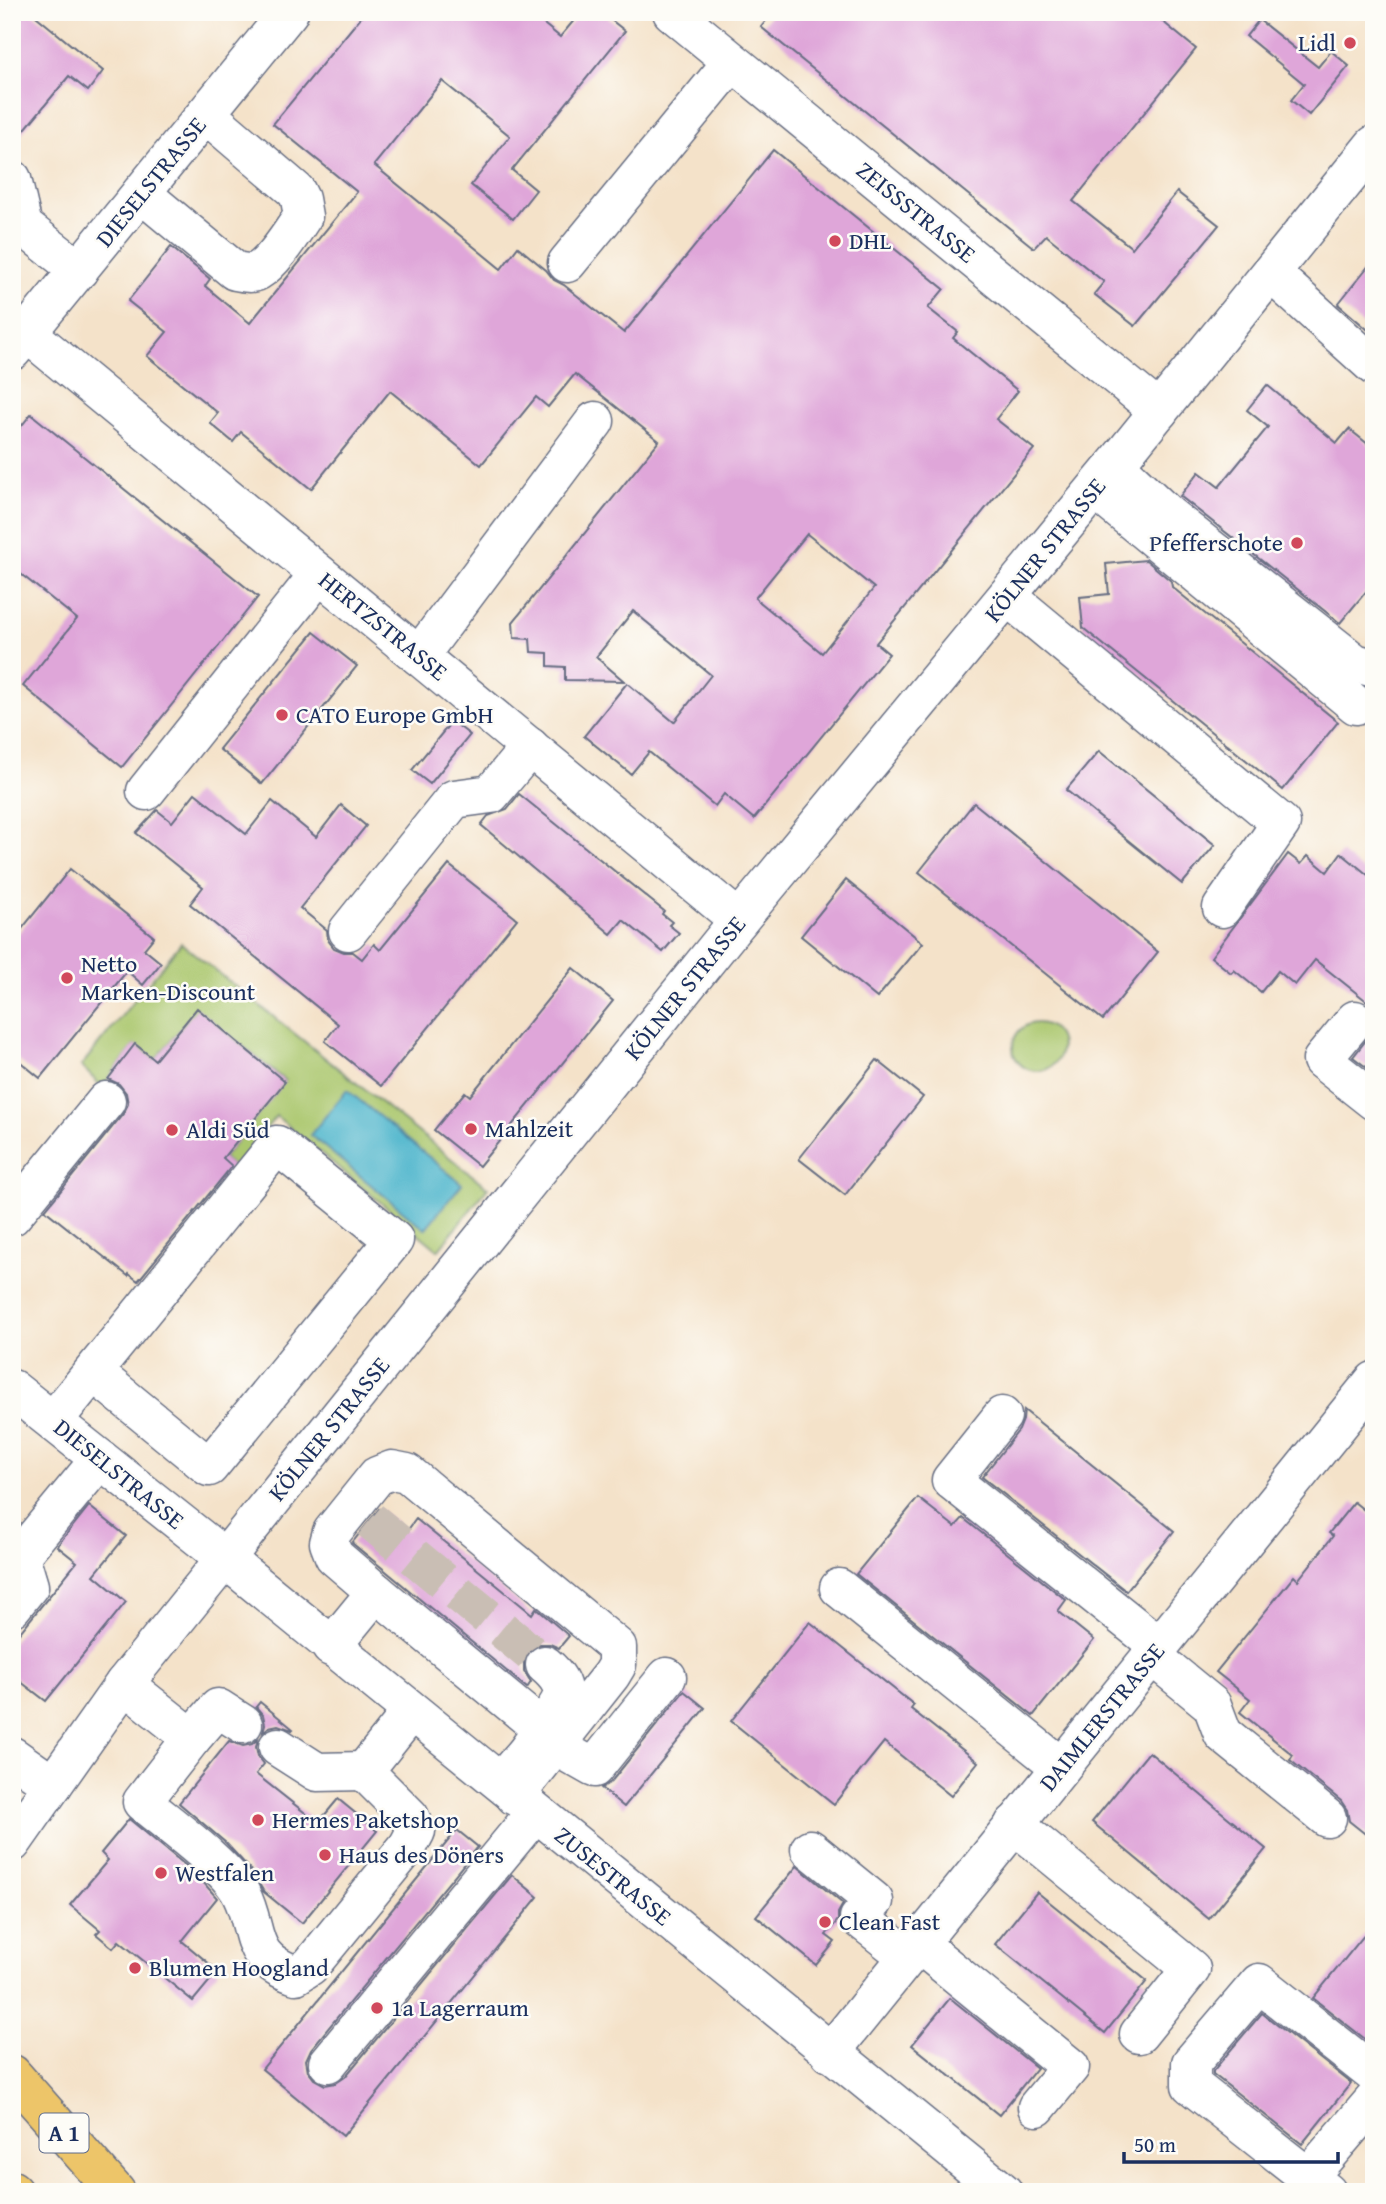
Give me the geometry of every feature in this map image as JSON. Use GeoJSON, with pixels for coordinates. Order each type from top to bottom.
{"type":"FeatureCollection","features":[{"type":"Feature","properties":{"kind":"highway","name":"A 1"},"geometry":{"type":"LineString","coordinates":[[12,2074],[116,2192]]}},
{"type":"Feature","properties":{"kind":"street","name":"DIESELSTRASSE"},"geometry":{"type":"LineString","coordinates":[[20,342],[289,12]]}},
{"type":"Feature","properties":{"kind":"street","name":"ZEISSSTRASSE"},"geometry":{"type":"LineString","coordinates":[[672,12],[1159,411]]}},
{"type":"Feature","properties":{"kind":"street"},"geometry":{"type":"LineString","coordinates":[[567,263],[732,62]]}},
{"type":"Feature","properties":{"kind":"street"},"geometry":{"type":"LineString","coordinates":[[141,193],[235,271],[258,271],[286,239],[303,216],[296,191],[206,114]]}},
{"type":"Feature","properties":{"kind":"street","name":"KÖLNER STRASSE"},"geometry":{"type":"LineString","coordinates":[[12,1843],[124,1684],[739,920],[1105,477],[1374,145]]}},
{"type":"Feature","properties":{"kind":"street"},"geometry":{"type":"LineString","coordinates":[[12,179],[23,226],[79,270]]}},
{"type":"Feature","properties":{"kind":"street"},"geometry":{"type":"LineString","coordinates":[[1271,273],[1374,366]]}},
{"type":"Feature","properties":{"kind":"street","name":"HERTZSTRASSE"},"geometry":{"type":"LineString","coordinates":[[20,342],[319,573],[739,920]]}},
{"type":"Feature","properties":{"kind":"street"},"geometry":{"type":"LineString","coordinates":[[419,656],[595,421]]}},
{"type":"Feature","properties":{"kind":"street"},"geometry":{"type":"LineString","coordinates":[[1105,477],[1169,516],[1354,663],[1374,668]]}},
{"type":"Feature","properties":{"kind":"street"},"geometry":{"type":"LineString","coordinates":[[1105,477],[1356,705]]}},
{"type":"Feature","properties":{"kind":"street"},"geometry":{"type":"LineString","coordinates":[[146,791],[319,573]]}},
{"type":"Feature","properties":{"kind":"street"},"geometry":{"type":"LineString","coordinates":[[1007,596],[1281,823],[1222,908]]}},
{"type":"Feature","properties":{"kind":"street"},"geometry":{"type":"LineString","coordinates":[[348,931],[454,799],[491,794],[530,747]]}},
{"type":"Feature","properties":{"kind":"street"},"geometry":{"type":"LineString","coordinates":[[1355,1020],[1322,1060],[1374,1101]]}},
{"type":"Feature","properties":{"kind":"street"},"geometry":{"type":"LineString","coordinates":[[12,1216],[106,1101]]}},
{"type":"Feature","properties":{"kind":"street"},"geometry":{"type":"LineString","coordinates":[[12,1607],[29,1586],[20,1556],[77,1441],[93,1372],[277,1145],[394,1240],[209,1466],[93,1372]]}},
{"type":"Feature","properties":{"kind":"street","name":"DIESELSTRASSE"},"geometry":{"type":"LineString","coordinates":[[12,1389],[225,1560]]}},
{"type":"Feature","properties":{"kind":"street","name":"DAIMLERSTRASSE"},"geometry":{"type":"LineString","coordinates":[[830,2053],[1155,1651],[1369,1395]]}},
{"type":"Feature","properties":{"kind":"street"},"geometry":{"type":"LineString","coordinates":[[1002,1416],[951,1480],[1155,1651],[1212,1705],[1223,1734],[1327,1818]]}},
{"type":"Feature","properties":{"kind":"street"},"geometry":{"type":"LineString","coordinates":[[12,1528],[77,1441]]}},
{"type":"Feature","properties":{"kind":"street"},"geometry":{"type":"LineString","coordinates":[[328,2063],[517,1798],[535,1740],[547,1739],[611,1675],[618,1658],[617,1647],[613,1641],[407,1474],[392,1470],[377,1476],[362,1513],[332,1532],[329,1543],[334,1556],[535,1723],[547,1739],[594,1768],[667,1676]]}},
{"type":"Feature","properties":{"kind":"street","name":"ZUSESTRASSE"},"geometry":{"type":"LineString","coordinates":[[225,1560],[1003,2192]]}},
{"type":"Feature","properties":{"kind":"street"},"geometry":{"type":"LineString","coordinates":[[839,1588],[1061,1767]]}},
{"type":"Feature","properties":{"kind":"street"},"geometry":{"type":"LineString","coordinates":[[331,1647],[376,1592]]}},
{"type":"Feature","properties":{"kind":"street"},"geometry":{"type":"LineString","coordinates":[[545,1665],[563,1684],[547,1739]]}},
{"type":"Feature","properties":{"kind":"street"},"geometry":{"type":"LineString","coordinates":[[124,1684],[192,1738]]}},
{"type":"Feature","properties":{"kind":"street"},"geometry":{"type":"LineString","coordinates":[[243,1724],[218,1708],[142,1802],[225,1872],[241,1894],[258,1949],[282,1970],[296,1975],[310,1966],[408,1846],[416,1831],[410,1817],[364,1771],[317,1772],[278,1747]]}},
{"type":"Feature","properties":{"kind":"street"},"geometry":{"type":"LineString","coordinates":[[364,1771],[411,1712]]}},
{"type":"Feature","properties":{"kind":"street"},"geometry":{"type":"LineString","coordinates":[[12,1756],[53,1785]]}},
{"type":"Feature","properties":{"kind":"street"},"geometry":{"type":"LineString","coordinates":[[1014,1824],[1191,1969],[1139,2034]]}},
{"type":"Feature","properties":{"kind":"street"},"geometry":{"type":"LineString","coordinates":[[810,1849],[874,1901],[859,1918],[913,1950],[1070,2067],[1037,2108]]}},
{"type":"Feature","properties":{"kind":"street"},"geometry":{"type":"LineString","coordinates":[[1374,2074],[1259,1983],[1191,2063],[1191,2085],[1318,2184],[1374,2100]]}},
{"type":"Feature","properties":{"kind":"green space"},"geometry":{"type":"Polygon","coordinates":[[[181,943],[488,1188],[438,1250],[276,1116],[235,1169],[223,1158],[285,1081],[197,1009],[155,1060],[135,1045],[102,1087],[81,1066],[181,943]]]}},
{"type":"Feature","properties":{"kind":"green space"},"geometry":{"type":"Polygon","coordinates":[[[1037,1023],[1054,1030],[1061,1047],[1054,1064],[1037,1071],[1020,1064],[1013,1047],[1020,1030],[1037,1023]]]}},
{"type":"Feature","properties":{"kind":"water"},"geometry":{"type":"Polygon","coordinates":[[[347,1090],[462,1184],[425,1229],[310,1135],[347,1090]]]}},
{"type":"Feature","properties":{"kind":"building"},"geometry":{"type":"Polygon","coordinates":[[[12,12],[31,12],[103,71],[88,91],[69,76],[12,145],[12,12]]]}},
{"type":"Feature","properties":{"kind":"building"},"geometry":{"type":"Polygon","coordinates":[[[365,12],[529,12],[560,37],[581,12],[601,12],[625,31],[512,170],[536,190],[513,219],[471,185],[510,136],[442,81],[374,165],[501,269],[518,247],[554,280],[624,333],[773,150],[944,289],[928,308],[958,332],[953,338],[1018,391],[996,419],[1034,449],[876,643],[889,654],[754,819],[724,794],[715,806],[649,752],[631,774],[584,736],[627,683],[674,722],[711,675],[633,611],[596,657],[624,681],[565,680],[565,667],[548,666],[548,653],[531,652],[530,639],[514,638],[513,622],[659,441],[575,374],[548,407],[536,397],[481,465],[390,391],[311,489],[241,432],[233,442],[210,423],[218,413],[147,356],[167,332],[128,301],[171,247],[210,279],[205,286],[250,323],[357,192],[273,124],[365,12]],[[807,534],[755,598],[822,653],[874,588],[807,534]]]}},
{"type":"Feature","properties":{"kind":"building"},"geometry":{"type":"Polygon","coordinates":[[[773,12],[1151,12],[1196,49],[1073,201],[1132,248],[1177,192],[1219,225],[1135,326],[1094,294],[1104,282],[1046,235],[1034,248],[761,27],[773,12]]]}},
{"type":"Feature","properties":{"kind":"building"},"geometry":{"type":"Polygon","coordinates":[[[1259,20],[1318,67],[1331,51],[1349,66],[1309,115],[1291,100],[1304,84],[1246,36],[1259,20]]]}},
{"type":"Feature","properties":{"kind":"building"},"geometry":{"type":"Polygon","coordinates":[[[1374,259],[1374,335],[1338,304],[1374,259]]]}},
{"type":"Feature","properties":{"kind":"building","name":"Pfefferschote"},"geometry":{"type":"Polygon","coordinates":[[[1267,385],[1337,443],[1349,429],[1374,449],[1374,582],[1340,623],[1180,496],[1199,472],[1219,487],[1268,427],[1247,410],[1267,385]]]}},
{"type":"Feature","properties":{"kind":"building"},"geometry":{"type":"Polygon","coordinates":[[[31,414],[258,597],[122,767],[23,686],[77,619],[12,567],[12,438],[31,414]]]}},
{"type":"Feature","properties":{"kind":"building"},"geometry":{"type":"Polygon","coordinates":[[[1146,560],[1171,581],[1172,587],[1338,722],[1283,790],[1083,628],[1080,597],[1109,594],[1106,564],[1146,560]]]}},
{"type":"Feature","properties":{"kind":"building","name":"CATO Europe GmbH"},"geometry":{"type":"Polygon","coordinates":[[[314,632],[357,666],[262,784],[219,749],[314,632]]]}},
{"type":"Feature","properties":{"kind":"building"},"geometry":{"type":"Polygon","coordinates":[[[452,721],[470,735],[430,784],[412,770],[452,721]]]}},
{"type":"Feature","properties":{"kind":"building"},"geometry":{"type":"Polygon","coordinates":[[[1099,751],[1215,845],[1182,884],[1066,790],[1099,751]]]}},
{"type":"Feature","properties":{"kind":"building"},"geometry":{"type":"Polygon","coordinates":[[[195,793],[246,834],[272,801],[316,837],[341,805],[366,826],[300,908],[327,930],[328,940],[334,948],[344,952],[353,952],[362,959],[374,944],[380,950],[449,865],[517,919],[381,1086],[325,1041],[338,1024],[190,904],[203,887],[136,833],[157,810],[172,822],[195,793]]]}},
{"type":"Feature","properties":{"kind":"building"},"geometry":{"type":"Polygon","coordinates":[[[519,794],[664,911],[662,914],[672,922],[669,925],[679,933],[663,952],[623,920],[611,934],[481,825],[488,816],[507,809],[519,794]]]}},
{"type":"Feature","properties":{"kind":"building"},"geometry":{"type":"Polygon","coordinates":[[[974,803],[1158,952],[1103,1020],[919,872],[974,803]]]}},
{"type":"Feature","properties":{"kind":"building"},"geometry":{"type":"Polygon","coordinates":[[[1341,853],[1374,880],[1374,1007],[1315,960],[1295,985],[1278,971],[1261,992],[1234,970],[1231,973],[1211,957],[1288,854],[1301,864],[1308,856],[1327,872],[1341,853]]]}},
{"type":"Feature","properties":{"kind":"building","name":"Netto Marken-Discount"},"geometry":{"type":"Polygon","coordinates":[[[70,869],[154,937],[144,949],[161,963],[143,985],[127,971],[40,1078],[12,1055],[12,941],[70,869]]]}},
{"type":"Feature","properties":{"kind":"building"},"geometry":{"type":"Polygon","coordinates":[[[846,880],[923,943],[877,998],[801,936],[846,880]]]}},
{"type":"Feature","properties":{"kind":"building"},"geometry":{"type":"Polygon","coordinates":[[[573,968],[613,1001],[479,1166],[434,1130],[465,1092],[470,1096],[573,968]]]}},
{"type":"Feature","properties":{"kind":"building","name":"Aldi Süd"},"geometry":{"type":"Polygon","coordinates":[[[197,1008],[285,1082],[223,1158],[232,1166],[138,1281],[45,1210],[123,1114],[128,1104],[126,1093],[119,1084],[108,1079],[135,1044],[155,1060],[197,1008]]]}},
{"type":"Feature","properties":{"kind":"building"},"geometry":{"type":"Polygon","coordinates":[[[1374,1030],[1374,1073],[1353,1057],[1374,1030]]]}},
{"type":"Feature","properties":{"kind":"building"},"geometry":{"type":"Polygon","coordinates":[[[877,1060],[923,1097],[845,1195],[799,1159],[877,1060]]]}},
{"type":"Feature","properties":{"kind":"building"},"geometry":{"type":"Polygon","coordinates":[[[1024,1410],[1174,1531],[1126,1591],[982,1477],[1019,1430],[1024,1410]]]}},
{"type":"Feature","properties":{"kind":"building"},"geometry":{"type":"Polygon","coordinates":[[[918,1498],[955,1527],[963,1518],[1066,1600],[1058,1611],[1094,1640],[1033,1716],[856,1574],[918,1498]]]}},
{"type":"Feature","properties":{"kind":"building"},"geometry":{"type":"Polygon","coordinates":[[[1354,1502],[1374,1518],[1374,1841],[1349,1821],[1347,1810],[1341,1801],[1290,1760],[1293,1755],[1240,1712],[1250,1699],[1216,1672],[1294,1576],[1298,1580],[1333,1536],[1329,1533],[1354,1502]]]}},
{"type":"Feature","properties":{"kind":"building"},"geometry":{"type":"Polygon","coordinates":[[[89,1506],[126,1536],[94,1575],[126,1602],[46,1701],[12,1675],[12,1642],[77,1562],[57,1546],[89,1506]]]}},
{"type":"Feature","properties":{"kind":"building"},"geometry":{"type":"Polygon","coordinates":[[[379,1509],[407,1531],[416,1519],[532,1614],[536,1608],[569,1636],[559,1648],[540,1644],[529,1650],[524,1660],[524,1671],[531,1682],[527,1688],[352,1543],[379,1509]]]}},
{"type":"Feature","properties":{"kind":"building"},"geometry":{"type":"Polygon","coordinates":[[[810,1622],[914,1705],[911,1709],[978,1762],[951,1796],[884,1742],[834,1804],[731,1721],[810,1622]]]}},
{"type":"Feature","properties":{"kind":"building"},"geometry":{"type":"Polygon","coordinates":[[[684,1691],[705,1708],[624,1807],[601,1788],[611,1782],[684,1691]]]}},
{"type":"Feature","properties":{"kind":"building"},"geometry":{"type":"Polygon","coordinates":[[[260,1702],[293,1729],[278,1725],[263,1732],[263,1715],[256,1707],[260,1702]]]}},
{"type":"Feature","properties":{"kind":"building"},"geometry":{"type":"Polygon","coordinates":[[[258,1739],[258,1756],[264,1764],[256,1774],[318,1823],[338,1799],[377,1831],[302,1923],[264,1892],[250,1869],[226,1843],[179,1803],[229,1741],[243,1746],[258,1739]]]}},
{"type":"Feature","properties":{"kind":"building"},"geometry":{"type":"Polygon","coordinates":[[[1149,1752],[1266,1849],[1209,1919],[1092,1822],[1149,1752]]]}},
{"type":"Feature","properties":{"kind":"building"},"geometry":{"type":"Polygon","coordinates":[[[129,1819],[196,1874],[217,1898],[182,1941],[218,1971],[193,2001],[119,1941],[113,1948],[96,1934],[100,1930],[70,1905],[108,1860],[101,1853],[129,1819]]]}},
{"type":"Feature","properties":{"kind":"building"},"geometry":{"type":"Polygon","coordinates":[[[457,1830],[478,1847],[311,2049],[306,2060],[308,2071],[314,2079],[325,2085],[336,2083],[345,2077],[512,1875],[538,1897],[343,2136],[262,2069],[457,1830]]]}},
{"type":"Feature","properties":{"kind":"building"},"geometry":{"type":"Polygon","coordinates":[[[797,1866],[843,1904],[838,1920],[826,1935],[835,1942],[816,1965],[756,1916],[797,1866]]]}},
{"type":"Feature","properties":{"kind":"building"},"geometry":{"type":"Polygon","coordinates":[[[1037,1892],[1147,1981],[1105,2033],[995,1944],[1037,1892]]]}},
{"type":"Feature","properties":{"kind":"building"},"geometry":{"type":"Polygon","coordinates":[[[1374,1923],[1374,2046],[1313,1998],[1374,1923]]]}},
{"type":"Feature","properties":{"kind":"building"},"geometry":{"type":"Polygon","coordinates":[[[950,1998],[1037,2068],[999,2115],[912,2045],[950,1998]]]}},
{"type":"Feature","properties":{"kind":"building"},"geometry":{"type":"Polygon","coordinates":[[[1262,2013],[1351,2083],[1302,2144],[1213,2074],[1262,2013]]]}},
{"type":"Feature","properties":{"kind":"tunnel"},"geometry":{"type":"LineString","coordinates":[[370,1520],[545,1665]]}},
{"type":"Feature","properties":{"kind":"place","name":"Lidl"},"geometry":{"type":"Point","coordinates":[1350,43]}},
{"type":"Feature","properties":{"kind":"place","name":"DHL"},"geometry":{"type":"Point","coordinates":[835,241]}},
{"type":"Feature","properties":{"kind":"place","name":"Pfefferschote"},"geometry":{"type":"Point","coordinates":[1297,543]}},
{"type":"Feature","properties":{"kind":"place","name":"CATO Europe GmbH"},"geometry":{"type":"Point","coordinates":[282,715]}},
{"type":"Feature","properties":{"kind":"place","name":"Netto Marken-Discount"},"geometry":{"type":"Point","coordinates":[67,978]}},
{"type":"Feature","properties":{"kind":"place","name":"Mahlzeit"},"geometry":{"type":"Point","coordinates":[471,1129]}},
{"type":"Feature","properties":{"kind":"place","name":"Aldi Süd"},"geometry":{"type":"Point","coordinates":[172,1130]}},
{"type":"Feature","properties":{"kind":"place","name":"Hermes Paketshop"},"geometry":{"type":"Point","coordinates":[258,1820]}},
{"type":"Feature","properties":{"kind":"place","name":"Haus des Döners"},"geometry":{"type":"Point","coordinates":[325,1855]}},
{"type":"Feature","properties":{"kind":"place","name":"Westfalen"},"geometry":{"type":"Point","coordinates":[161,1873]}},
{"type":"Feature","properties":{"kind":"place","name":"Clean Fast"},"geometry":{"type":"Point","coordinates":[825,1922]}},
{"type":"Feature","properties":{"kind":"place","name":"Blumen Hoogland"},"geometry":{"type":"Point","coordinates":[135,1968]}},
{"type":"Feature","properties":{"kind":"place","name":"1a Lagerraum"},"geometry":{"type":"Point","coordinates":[377,2008]}}]}
